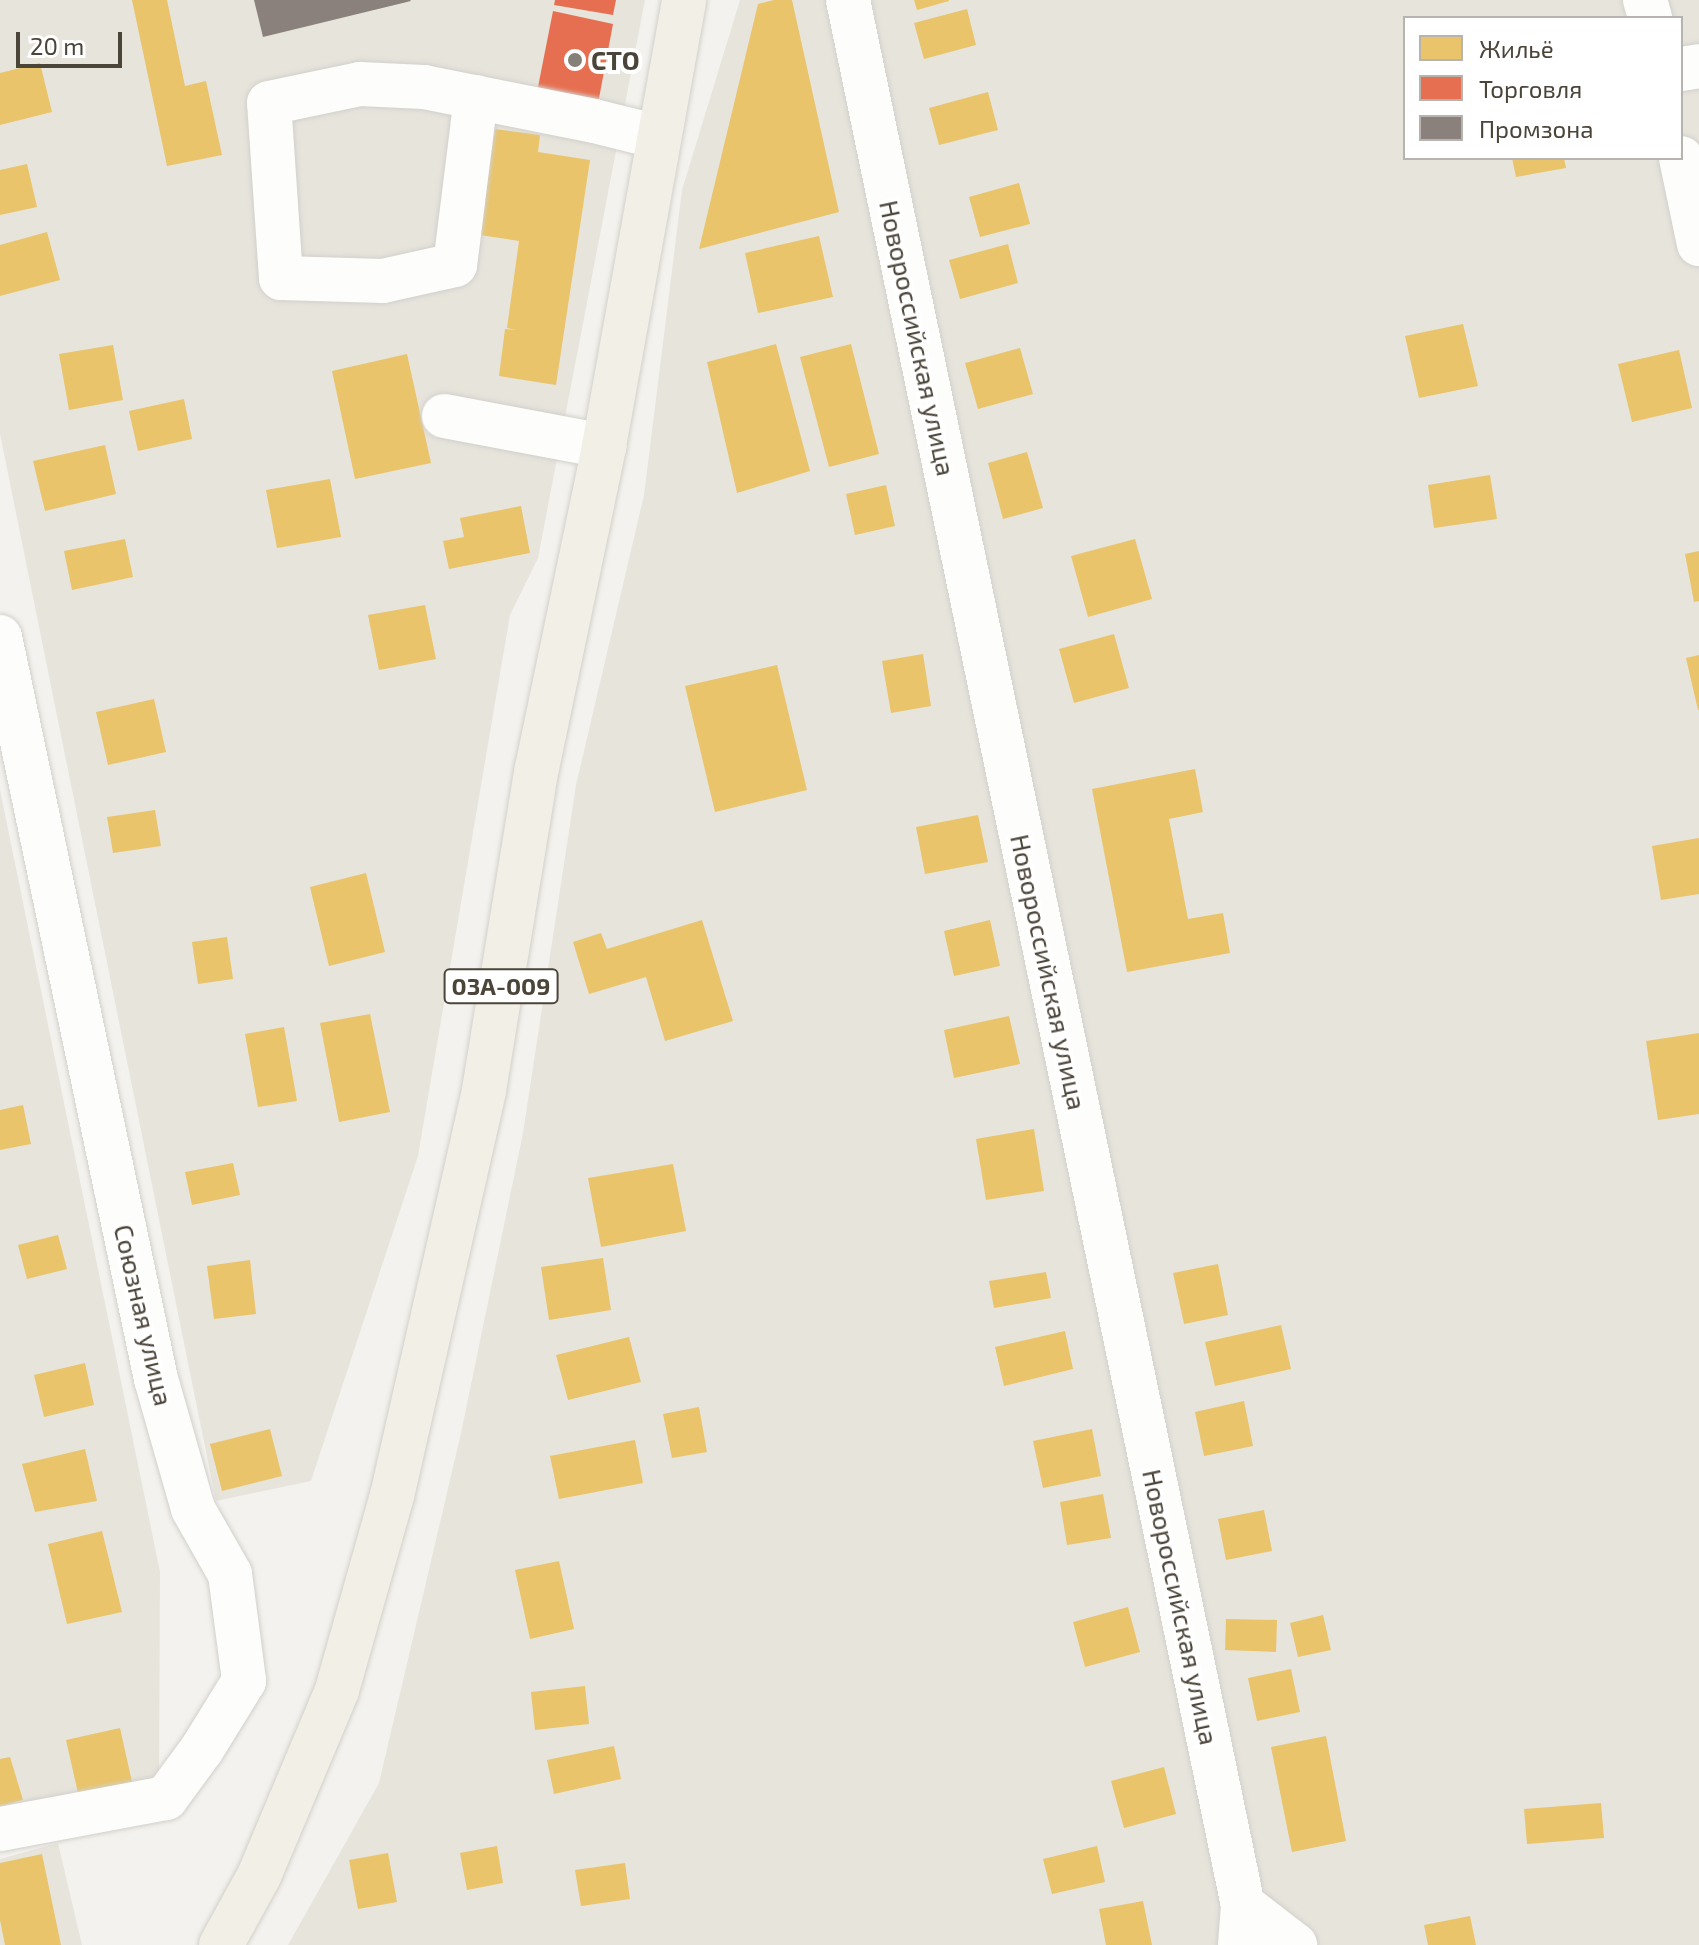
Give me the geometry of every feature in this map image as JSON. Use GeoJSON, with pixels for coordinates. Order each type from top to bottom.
{"type":"FeatureCollection","features":[{"type":"Feature","properties":{"kind":"main road","name":"03А-009"},"geometry":{"type":"LineString","coordinates":[[221,1945],[259,1876],[337,1690],[392,1496],[484,1090],[537,768],[604,446],[684,0]]}},
{"type":"Feature","properties":{"kind":"street","name":"Новороссийская улица"},"geometry":{"type":"LineString","coordinates":[[848,0],[1241,1925]]}},
{"type":"Feature","properties":{"kind":"street"},"geometry":{"type":"LineString","coordinates":[[476,97],[455,265],[383,281],[281,278],[269,103],[360,84],[424,87],[476,97],[658,137]]}},
{"type":"Feature","properties":{"kind":"street"},"geometry":{"type":"LineString","coordinates":[[1681,160],[1699,244]]}},
{"type":"Feature","properties":{"kind":"street"},"geometry":{"type":"LineString","coordinates":[[444,416],[604,446]]}},
{"type":"Feature","properties":{"kind":"street","name":"Союзная улица"},"geometry":{"type":"LineString","coordinates":[[0,637],[156,1379],[193,1509],[230,1574],[244,1681],[202,1749],[166,1798],[0,1829]]}},
{"type":"Feature","properties":{"kind":"street"},"geometry":{"type":"LineString","coordinates":[[1241,1925],[1295,1945]]}},
{"type":"Feature","properties":{"kind":"shaded area"},"geometry":{"type":"Polygon","coordinates":[[[0,0],[645,0],[538,558],[510,615],[418,1156],[311,1481],[216,1501],[0,434],[0,0]]]}},
{"type":"Feature","properties":{"kind":"shaded area"},"geometry":{"type":"Polygon","coordinates":[[[740,0],[1699,0],[1699,1945],[288,1945],[379,1783],[461,1433],[523,1133],[576,785],[644,495],[682,190],[740,0]]]}},
{"type":"Feature","properties":{"kind":"shaded area"},"geometry":{"type":"Polygon","coordinates":[[[0,790],[160,1572],[159,1789],[0,1830],[0,790]]]}},
{"type":"Feature","properties":{"kind":"shaded area"},"geometry":{"type":"Polygon","coordinates":[[[58,1843],[82,1945],[0,1945],[0,1859],[58,1843]]]}},
{"type":"Feature","properties":{"kind":"building: Жильё"},"geometry":{"type":"Polygon","coordinates":[[[132,0],[167,0],[185,86],[206,81],[222,155],[167,166],[132,0]]]}},
{"type":"Feature","properties":{"kind":"building: Жильё"},"geometry":{"type":"Polygon","coordinates":[[[792,0],[839,212],[699,249],[758,4],[792,0]]]}},
{"type":"Feature","properties":{"kind":"building: Жильё"},"geometry":{"type":"Polygon","coordinates":[[[914,0],[949,0],[949,1],[917,10],[914,0]]]}},
{"type":"Feature","properties":{"kind":"building: Жильё"},"geometry":{"type":"Polygon","coordinates":[[[967,9],[976,45],[924,59],[914,23],[967,9]]]}},
{"type":"Feature","properties":{"kind":"building: Жильё"},"geometry":{"type":"Polygon","coordinates":[[[40,63],[52,112],[0,125],[0,73],[40,63]]]}},
{"type":"Feature","properties":{"kind":"building: Жильё"},"geometry":{"type":"Polygon","coordinates":[[[988,92],[998,130],[939,145],[929,108],[988,92]]]}},
{"type":"Feature","properties":{"kind":"building: Жильё"},"geometry":{"type":"Polygon","coordinates":[[[495,129],[540,135],[538,152],[590,160],[556,385],[499,376],[505,329],[516,330],[507,328],[519,241],[480,235],[495,129]]]}},
{"type":"Feature","properties":{"kind":"building: Жильё"},"geometry":{"type":"Polygon","coordinates":[[[1512,160],[1564,160],[1566,168],[1516,177],[1512,160]]]}},
{"type":"Feature","properties":{"kind":"building: Жильё"},"geometry":{"type":"Polygon","coordinates":[[[27,164],[37,207],[0,215],[0,170],[27,164]]]}},
{"type":"Feature","properties":{"kind":"building: Жильё"},"geometry":{"type":"Polygon","coordinates":[[[1019,183],[1030,224],[980,237],[969,197],[1019,183]]]}},
{"type":"Feature","properties":{"kind":"building: Жильё"},"geometry":{"type":"Polygon","coordinates":[[[47,232],[60,280],[0,296],[0,245],[47,232]]]}},
{"type":"Feature","properties":{"kind":"building: Жильё"},"geometry":{"type":"Polygon","coordinates":[[[819,236],[833,297],[758,313],[745,253],[819,236]]]}},
{"type":"Feature","properties":{"kind":"building: Жильё"},"geometry":{"type":"Polygon","coordinates":[[[1008,244],[1018,283],[960,299],[949,260],[1008,244]]]}},
{"type":"Feature","properties":{"kind":"building: Жильё"},"geometry":{"type":"Polygon","coordinates":[[[1463,324],[1478,386],[1419,398],[1405,336],[1463,324]]]}},
{"type":"Feature","properties":{"kind":"building: Жильё"},"geometry":{"type":"Polygon","coordinates":[[[776,344],[810,471],[737,493],[707,362],[776,344]]]}},
{"type":"Feature","properties":{"kind":"building: Жильё"},"geometry":{"type":"Polygon","coordinates":[[[851,344],[879,454],[829,467],[800,357],[851,344]]]}},
{"type":"Feature","properties":{"kind":"building: Жильё"},"geometry":{"type":"Polygon","coordinates":[[[113,345],[123,400],[69,410],[59,354],[113,345]]]}},
{"type":"Feature","properties":{"kind":"building: Жильё"},"geometry":{"type":"Polygon","coordinates":[[[1020,348],[1033,394],[978,409],[965,363],[1020,348]]]}},
{"type":"Feature","properties":{"kind":"building: Жильё"},"geometry":{"type":"Polygon","coordinates":[[[1679,350],[1692,408],[1632,422],[1618,364],[1679,350]]]}},
{"type":"Feature","properties":{"kind":"building: Жильё"},"geometry":{"type":"Polygon","coordinates":[[[407,354],[431,463],[355,479],[332,371],[407,354]]]}},
{"type":"Feature","properties":{"kind":"building: Жильё"},"geometry":{"type":"Polygon","coordinates":[[[184,399],[192,439],[138,451],[129,411],[184,399]]]}},
{"type":"Feature","properties":{"kind":"building: Жильё"},"geometry":{"type":"Polygon","coordinates":[[[105,445],[116,494],[45,511],[33,461],[105,445]]]}},
{"type":"Feature","properties":{"kind":"building: Жильё"},"geometry":{"type":"Polygon","coordinates":[[[1027,452],[1043,508],[1003,519],[988,463],[1027,452]]]}},
{"type":"Feature","properties":{"kind":"building: Жильё"},"geometry":{"type":"Polygon","coordinates":[[[1490,475],[1497,519],[1434,528],[1428,485],[1490,475]]]}},
{"type":"Feature","properties":{"kind":"building: Жильё"},"geometry":{"type":"Polygon","coordinates":[[[330,479],[341,537],[277,548],[266,490],[330,479]]]}},
{"type":"Feature","properties":{"kind":"building: Жильё"},"geometry":{"type":"Polygon","coordinates":[[[886,485],[895,526],[855,535],[846,494],[886,485]]]}},
{"type":"Feature","properties":{"kind":"building: Жильё"},"geometry":{"type":"Polygon","coordinates":[[[521,506],[530,553],[449,569],[443,541],[464,537],[460,518],[521,506]]]}},
{"type":"Feature","properties":{"kind":"building: Жильё"},"geometry":{"type":"Polygon","coordinates":[[[125,539],[133,577],[72,590],[64,551],[125,539]]]}},
{"type":"Feature","properties":{"kind":"building: Жильё"},"geometry":{"type":"Polygon","coordinates":[[[1135,539],[1152,599],[1088,617],[1071,556],[1135,539]]]}},
{"type":"Feature","properties":{"kind":"building: Жильё"},"geometry":{"type":"Polygon","coordinates":[[[1699,551],[1699,601],[1694,602],[1685,554],[1699,551]]]}},
{"type":"Feature","properties":{"kind":"building: Жильё"},"geometry":{"type":"Polygon","coordinates":[[[425,605],[436,659],[379,670],[368,615],[425,605]]]}},
{"type":"Feature","properties":{"kind":"building: Жильё"},"geometry":{"type":"Polygon","coordinates":[[[1114,634],[1129,688],[1074,703],[1059,649],[1114,634]]]}},
{"type":"Feature","properties":{"kind":"building: Жильё"},"geometry":{"type":"Polygon","coordinates":[[[923,654],[931,706],[891,713],[882,661],[923,654]]]}},
{"type":"Feature","properties":{"kind":"building: Жильё"},"geometry":{"type":"Polygon","coordinates":[[[1699,655],[1699,710],[1698,710],[1686,658],[1699,655]]]}},
{"type":"Feature","properties":{"kind":"building: Жильё"},"geometry":{"type":"Polygon","coordinates":[[[777,665],[807,790],[715,812],[685,686],[777,665]]]}},
{"type":"Feature","properties":{"kind":"building: Жильё"},"geometry":{"type":"Polygon","coordinates":[[[154,699],[166,752],[108,765],[96,712],[154,699]]]}},
{"type":"Feature","properties":{"kind":"building: Жильё"},"geometry":{"type":"Polygon","coordinates":[[[1195,769],[1203,812],[1169,819],[1188,919],[1223,913],[1230,953],[1127,972],[1092,789],[1195,769]]]}},
{"type":"Feature","properties":{"kind":"building: Жильё"},"geometry":{"type":"Polygon","coordinates":[[[155,810],[161,846],[113,853],[107,817],[155,810]]]}},
{"type":"Feature","properties":{"kind":"building: Жильё"},"geometry":{"type":"Polygon","coordinates":[[[978,815],[988,862],[925,874],[916,827],[978,815]]]}},
{"type":"Feature","properties":{"kind":"building: Жильё"},"geometry":{"type":"Polygon","coordinates":[[[1699,838],[1699,894],[1661,900],[1652,846],[1699,838]]]}},
{"type":"Feature","properties":{"kind":"building: Жильё"},"geometry":{"type":"Polygon","coordinates":[[[366,873],[385,952],[329,966],[310,887],[366,873]]]}},
{"type":"Feature","properties":{"kind":"building: Жильё"},"geometry":{"type":"Polygon","coordinates":[[[702,920],[733,1021],[665,1041],[646,977],[589,994],[573,942],[601,933],[607,949],[702,920]]]}},
{"type":"Feature","properties":{"kind":"building: Жильё"},"geometry":{"type":"Polygon","coordinates":[[[990,920],[1000,966],[954,976],[944,931],[990,920]]]}},
{"type":"Feature","properties":{"kind":"building: Жильё"},"geometry":{"type":"Polygon","coordinates":[[[227,937],[233,979],[198,984],[192,942],[227,937]]]}},
{"type":"Feature","properties":{"kind":"building: Жильё"},"geometry":{"type":"Polygon","coordinates":[[[370,1014],[390,1112],[339,1122],[320,1023],[370,1014]]]}},
{"type":"Feature","properties":{"kind":"building: Жильё"},"geometry":{"type":"Polygon","coordinates":[[[1009,1016],[1020,1064],[954,1078],[944,1030],[1009,1016]]]}},
{"type":"Feature","properties":{"kind":"building: Жильё"},"geometry":{"type":"Polygon","coordinates":[[[284,1027],[297,1101],[258,1107],[245,1034],[284,1027]]]}},
{"type":"Feature","properties":{"kind":"building: Жильё"},"geometry":{"type":"Polygon","coordinates":[[[1699,1033],[1699,1114],[1658,1120],[1646,1041],[1699,1033]]]}},
{"type":"Feature","properties":{"kind":"building: Жильё"},"geometry":{"type":"Polygon","coordinates":[[[23,1105],[31,1144],[0,1150],[0,1110],[23,1105]]]}},
{"type":"Feature","properties":{"kind":"building: Жильё"},"geometry":{"type":"Polygon","coordinates":[[[1034,1129],[1044,1191],[986,1200],[976,1139],[1034,1129]]]}},
{"type":"Feature","properties":{"kind":"building: Жильё"},"geometry":{"type":"Polygon","coordinates":[[[233,1163],[240,1195],[192,1205],[185,1172],[233,1163]]]}},
{"type":"Feature","properties":{"kind":"building: Жильё"},"geometry":{"type":"Polygon","coordinates":[[[673,1164],[686,1231],[601,1247],[588,1178],[673,1164]]]}},
{"type":"Feature","properties":{"kind":"building: Жильё"},"geometry":{"type":"Polygon","coordinates":[[[58,1235],[67,1269],[27,1279],[18,1245],[58,1235]]]}},
{"type":"Feature","properties":{"kind":"building: Жильё"},"geometry":{"type":"Polygon","coordinates":[[[603,1258],[611,1310],[549,1320],[541,1267],[603,1258]]]}},
{"type":"Feature","properties":{"kind":"building: Жильё"},"geometry":{"type":"Polygon","coordinates":[[[250,1260],[256,1314],[214,1319],[207,1266],[250,1260]]]}},
{"type":"Feature","properties":{"kind":"building: Жильё"},"geometry":{"type":"Polygon","coordinates":[[[1218,1264],[1228,1315],[1184,1324],[1173,1273],[1218,1264]]]}},
{"type":"Feature","properties":{"kind":"building: Жильё"},"geometry":{"type":"Polygon","coordinates":[[[1046,1272],[1051,1298],[994,1308],[989,1281],[1046,1272]]]}},
{"type":"Feature","properties":{"kind":"building: Жильё"},"geometry":{"type":"Polygon","coordinates":[[[1281,1325],[1291,1369],[1215,1386],[1205,1342],[1281,1325]]]}},
{"type":"Feature","properties":{"kind":"building: Жильё"},"geometry":{"type":"Polygon","coordinates":[[[1065,1331],[1073,1369],[1004,1386],[995,1347],[1065,1331]]]}},
{"type":"Feature","properties":{"kind":"building: Жильё"},"geometry":{"type":"Polygon","coordinates":[[[629,1337],[641,1382],[568,1400],[556,1355],[629,1337]]]}},
{"type":"Feature","properties":{"kind":"building: Жильё"},"geometry":{"type":"Polygon","coordinates":[[[85,1363],[94,1405],[44,1417],[34,1375],[85,1363]]]}},
{"type":"Feature","properties":{"kind":"building: Жильё"},"geometry":{"type":"Polygon","coordinates":[[[1244,1401],[1253,1446],[1204,1456],[1195,1412],[1244,1401]]]}},
{"type":"Feature","properties":{"kind":"building: Жильё"},"geometry":{"type":"Polygon","coordinates":[[[699,1407],[707,1452],[672,1458],[663,1414],[699,1407]]]}},
{"type":"Feature","properties":{"kind":"building: Жильё"},"geometry":{"type":"Polygon","coordinates":[[[270,1429],[282,1476],[222,1491],[210,1444],[270,1429]]]}},
{"type":"Feature","properties":{"kind":"building: Жильё"},"geometry":{"type":"Polygon","coordinates":[[[1092,1429],[1101,1476],[1043,1488],[1033,1441],[1092,1429]]]}},
{"type":"Feature","properties":{"kind":"building: Жильё"},"geometry":{"type":"Polygon","coordinates":[[[635,1440],[643,1483],[559,1499],[550,1456],[635,1440]]]}},
{"type":"Feature","properties":{"kind":"building: Жильё"},"geometry":{"type":"Polygon","coordinates":[[[85,1449],[97,1501],[35,1512],[22,1464],[85,1449]]]}},
{"type":"Feature","properties":{"kind":"building: Жильё"},"geometry":{"type":"Polygon","coordinates":[[[1103,1494],[1111,1538],[1067,1545],[1060,1502],[1103,1494]]]}},
{"type":"Feature","properties":{"kind":"building: Жильё"},"geometry":{"type":"Polygon","coordinates":[[[1264,1510],[1272,1551],[1226,1560],[1218,1519],[1264,1510]]]}},
{"type":"Feature","properties":{"kind":"building: Жильё"},"geometry":{"type":"Polygon","coordinates":[[[102,1531],[122,1612],[67,1624],[48,1544],[102,1531]]]}},
{"type":"Feature","properties":{"kind":"building: Жильё"},"geometry":{"type":"Polygon","coordinates":[[[559,1561],[574,1629],[530,1639],[515,1570],[559,1561]]]}},
{"type":"Feature","properties":{"kind":"building: Жильё"},"geometry":{"type":"Polygon","coordinates":[[[1128,1607],[1140,1652],[1085,1667],[1073,1622],[1128,1607]]]}},
{"type":"Feature","properties":{"kind":"building: Жильё"},"geometry":{"type":"Polygon","coordinates":[[[1323,1615],[1331,1650],[1298,1657],[1290,1623],[1323,1615]]]}},
{"type":"Feature","properties":{"kind":"building: Жильё"},"geometry":{"type":"Polygon","coordinates":[[[1226,1619],[1277,1620],[1276,1652],[1225,1650],[1226,1619]]]}},
{"type":"Feature","properties":{"kind":"building: Жильё"},"geometry":{"type":"Polygon","coordinates":[[[1291,1669],[1300,1712],[1257,1721],[1248,1678],[1291,1669]]]}},
{"type":"Feature","properties":{"kind":"building: Жильё"},"geometry":{"type":"Polygon","coordinates":[[[585,1686],[589,1724],[535,1730],[531,1692],[585,1686]]]}},
{"type":"Feature","properties":{"kind":"building: Жильё"},"geometry":{"type":"Polygon","coordinates":[[[120,1728],[132,1782],[78,1793],[66,1740],[120,1728]]]}},
{"type":"Feature","properties":{"kind":"building: Жильё"},"geometry":{"type":"Polygon","coordinates":[[[1326,1736],[1346,1841],[1292,1852],[1271,1747],[1326,1736]]]}},
{"type":"Feature","properties":{"kind":"building: Жильё"},"geometry":{"type":"Polygon","coordinates":[[[614,1746],[621,1779],[554,1794],[547,1760],[614,1746]]]}},
{"type":"Feature","properties":{"kind":"building: Жильё"},"geometry":{"type":"Polygon","coordinates":[[[10,1757],[23,1800],[0,1806],[0,1759],[10,1757]]]}},
{"type":"Feature","properties":{"kind":"building: Жильё"},"geometry":{"type":"Polygon","coordinates":[[[1164,1767],[1176,1814],[1124,1828],[1111,1781],[1164,1767]]]}},
{"type":"Feature","properties":{"kind":"building: Жильё"},"geometry":{"type":"Polygon","coordinates":[[[1601,1803],[1604,1838],[1527,1844],[1524,1809],[1601,1803]]]}},
{"type":"Feature","properties":{"kind":"building: Жильё"},"geometry":{"type":"Polygon","coordinates":[[[497,1846],[503,1883],[467,1890],[460,1853],[497,1846]]]}},
{"type":"Feature","properties":{"kind":"building: Жильё"},"geometry":{"type":"Polygon","coordinates":[[[1097,1846],[1105,1882],[1052,1894],[1043,1859],[1097,1846]]]}},
{"type":"Feature","properties":{"kind":"building: Жильё"},"geometry":{"type":"Polygon","coordinates":[[[388,1853],[397,1902],[358,1909],[349,1860],[388,1853]]]}},
{"type":"Feature","properties":{"kind":"building: Жильё"},"geometry":{"type":"Polygon","coordinates":[[[42,1854],[61,1945],[5,1945],[0,1920],[0,1863],[42,1854]]]}},
{"type":"Feature","properties":{"kind":"building: Жильё"},"geometry":{"type":"Polygon","coordinates":[[[625,1863],[630,1899],[581,1906],[575,1870],[625,1863]]]}},
{"type":"Feature","properties":{"kind":"building: Жильё"},"geometry":{"type":"Polygon","coordinates":[[[1143,1901],[1152,1945],[1106,1945],[1099,1909],[1143,1901]]]}},
{"type":"Feature","properties":{"kind":"building: Жильё"},"geometry":{"type":"Polygon","coordinates":[[[1470,1916],[1476,1945],[1428,1945],[1424,1925],[1470,1916]]]}},
{"type":"Feature","properties":{"kind":"building: Торговля"},"geometry":{"type":"Polygon","coordinates":[[[555,0],[616,0],[613,15],[554,5],[555,0]]]}},
{"type":"Feature","properties":{"kind":"building: Торговля","name":"СТО"},"geometry":{"type":"Polygon","coordinates":[[[553,11],[613,24],[597,109],[536,97],[553,11]]]}},
{"type":"Feature","properties":{"kind":"building: Промзона"},"geometry":{"type":"Polygon","coordinates":[[[254,0],[410,0],[411,1],[263,37],[254,0]]]}},
{"type":"Feature","properties":{"kind":"place","name":"СТО"},"geometry":{"type":"Point","coordinates":[575,60]}}]}
